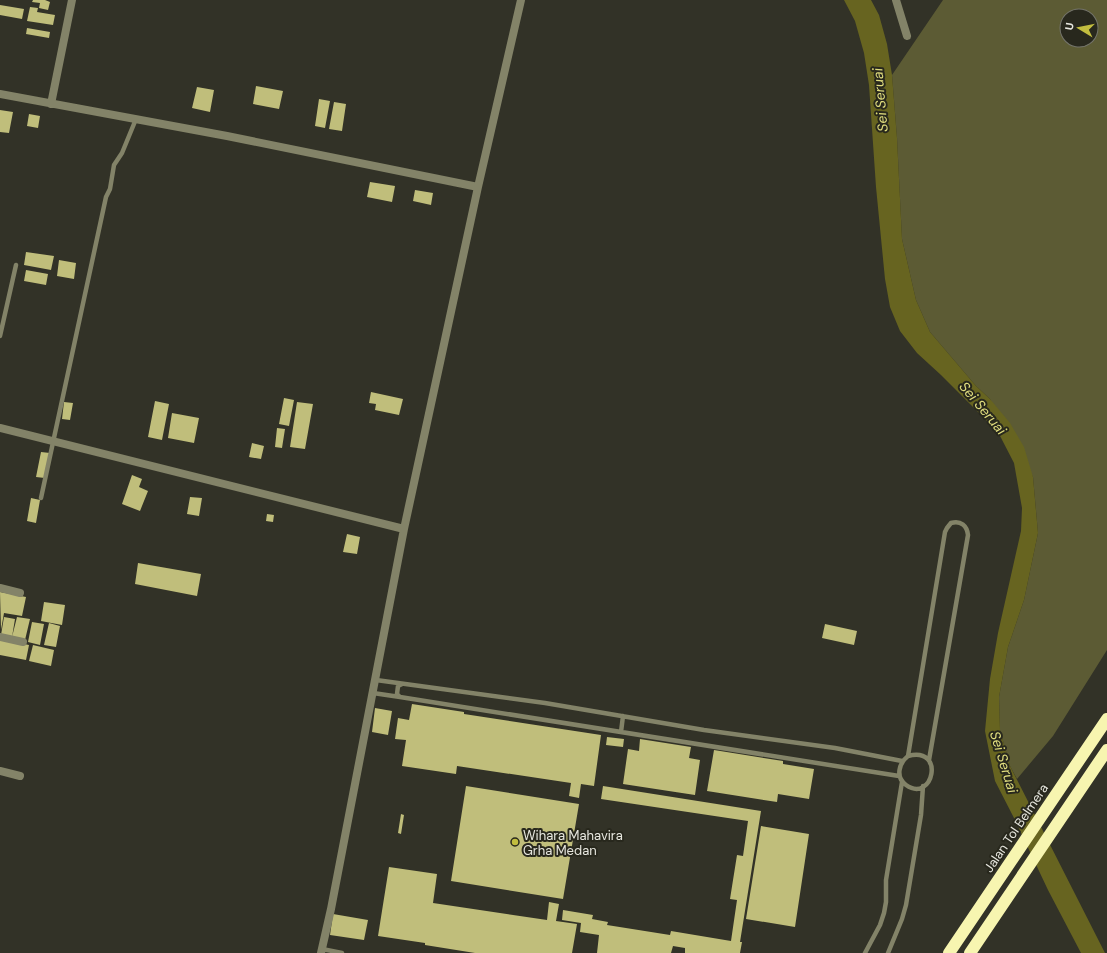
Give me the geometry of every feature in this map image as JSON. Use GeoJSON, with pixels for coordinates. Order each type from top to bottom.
{"type":"FeatureCollection","features":[{"type":"Feature","properties":{"kind":"highway","name":"Jalan Tol Belmera"},"geometry":{"type":"LineString","coordinates":[[949,953],[1107,719]]}},
{"type":"Feature","properties":{"kind":"highway"},"geometry":{"type":"LineString","coordinates":[[970,953],[1107,750]]}},
{"type":"Feature","properties":{"kind":"street"},"geometry":{"type":"LineString","coordinates":[[51,104],[72,0]]}},
{"type":"Feature","properties":{"kind":"street"},"geometry":{"type":"LineString","coordinates":[[321,951],[331,909],[404,529],[520,0]]}},
{"type":"Feature","properties":{"kind":"street"},"geometry":{"type":"LineString","coordinates":[[896,0],[907,36]]}},
{"type":"Feature","properties":{"kind":"street"},"geometry":{"type":"LineString","coordinates":[[0,94],[227,136],[478,187]]}},
{"type":"Feature","properties":{"kind":"street"},"geometry":{"type":"LineString","coordinates":[[0,428],[404,529]]}},
{"type":"Feature","properties":{"kind":"street"},"geometry":{"type":"LineString","coordinates":[[0,588],[20,592]]}},
{"type":"Feature","properties":{"kind":"street"},"geometry":{"type":"LineString","coordinates":[[0,637],[23,642]]}},
{"type":"Feature","properties":{"kind":"street"},"geometry":{"type":"LineString","coordinates":[[0,771],[20,776]]}},
{"type":"Feature","properties":{"kind":"lane"},"geometry":{"type":"LineString","coordinates":[[41,498],[104,205],[110,190],[114,165],[122,153],[136,119]]}},
{"type":"Feature","properties":{"kind":"lane"},"geometry":{"type":"LineString","coordinates":[[0,336],[16,265]]}},
{"type":"Feature","properties":{"kind":"lane"},"geometry":{"type":"LineString","coordinates":[[908,756],[945,532],[951,523],[960,523],[965,525],[968,535],[929,760],[932,767],[932,775],[929,782],[916,788],[909,787],[902,782],[899,776],[900,768],[902,761],[908,756],[915,754],[923,756],[929,760]]}},
{"type":"Feature","properties":{"kind":"lane"},"geometry":{"type":"LineString","coordinates":[[376,680],[545,703],[704,730],[835,748],[902,761]]}},
{"type":"Feature","properties":{"kind":"lane"},"geometry":{"type":"LineString","coordinates":[[400,697],[397,694],[397,690],[398,686],[402,684]]}},
{"type":"Feature","properties":{"kind":"lane"},"geometry":{"type":"LineString","coordinates":[[373,693],[899,776]]}},
{"type":"Feature","properties":{"kind":"lane"},"geometry":{"type":"LineString","coordinates":[[621,732],[623,716]]}},
{"type":"Feature","properties":{"kind":"lane"},"geometry":{"type":"LineString","coordinates":[[865,953],[884,913],[886,902],[886,880],[902,782]]}},
{"type":"Feature","properties":{"kind":"lane"},"geometry":{"type":"LineString","coordinates":[[888,953],[906,905],[921,815],[923,786]]}},
{"type":"Feature","properties":{"kind":"lane"},"geometry":{"type":"LineString","coordinates":[[321,951],[342,953]]}},
{"type":"Feature","properties":{"kind":"shaded area"},"geometry":{"type":"Polygon","coordinates":[[[943,0],[1107,0],[1107,650],[1053,736],[1017,779],[1010,766],[1000,730],[999,697],[1008,647],[1024,600],[1038,533],[1033,477],[990,399],[976,386],[930,332],[916,300],[902,239],[892,75],[943,0]]]}},
{"type":"Feature","properties":{"kind":"water","name":"Sei Seruai"},"geometry":{"type":"Polygon","coordinates":[[[844,0],[871,0],[879,15],[887,44],[892,75],[897,138],[902,239],[916,300],[930,332],[1010,423],[1024,447],[1033,477],[1038,533],[1024,600],[1008,647],[999,697],[1000,730],[1010,766],[1105,953],[1081,953],[1048,890],[995,781],[985,731],[990,679],[998,633],[1021,531],[1022,508],[1014,463],[998,432],[917,353],[900,331],[890,307],[885,279],[876,187],[869,85],[864,53],[855,21],[844,0]]]}},
{"type":"Feature","properties":{"kind":"building"},"geometry":{"type":"Polygon","coordinates":[[[33,0],[45,0],[50,2],[48,10],[39,8],[40,3],[32,2],[33,0]]]}},
{"type":"Feature","properties":{"kind":"building"},"geometry":{"type":"Polygon","coordinates":[[[0,5],[24,9],[22,19],[0,15],[0,5]]]}},
{"type":"Feature","properties":{"kind":"building"},"geometry":{"type":"Polygon","coordinates":[[[30,7],[38,8],[37,12],[55,15],[53,25],[27,21],[30,7]]]}},
{"type":"Feature","properties":{"kind":"building"},"geometry":{"type":"Polygon","coordinates":[[[27,28],[50,32],[49,38],[26,34],[27,28]]]}},
{"type":"Feature","properties":{"kind":"building"},"geometry":{"type":"Polygon","coordinates":[[[256,86],[283,91],[279,109],[253,104],[256,86]]]}},
{"type":"Feature","properties":{"kind":"building"},"geometry":{"type":"Polygon","coordinates":[[[197,87],[214,90],[210,112],[192,108],[197,87]]]}},
{"type":"Feature","properties":{"kind":"building"},"geometry":{"type":"Polygon","coordinates":[[[319,99],[330,101],[325,128],[315,126],[319,99]]]}},
{"type":"Feature","properties":{"kind":"building"},"geometry":{"type":"Polygon","coordinates":[[[334,102],[346,104],[342,131],[329,129],[334,102]]]}},
{"type":"Feature","properties":{"kind":"building"},"geometry":{"type":"Polygon","coordinates":[[[0,110],[13,112],[9,133],[0,132],[0,110]]]}},
{"type":"Feature","properties":{"kind":"building"},"geometry":{"type":"Polygon","coordinates":[[[29,114],[40,116],[38,128],[27,126],[29,114]]]}},
{"type":"Feature","properties":{"kind":"building"},"geometry":{"type":"Polygon","coordinates":[[[370,182],[395,186],[392,202],[367,197],[370,182]]]}},
{"type":"Feature","properties":{"kind":"building"},"geometry":{"type":"Polygon","coordinates":[[[415,190],[433,193],[431,205],[413,201],[415,190]]]}},
{"type":"Feature","properties":{"kind":"building"},"geometry":{"type":"Polygon","coordinates":[[[26,252],[54,256],[51,270],[24,265],[26,252]]]}},
{"type":"Feature","properties":{"kind":"building"},"geometry":{"type":"Polygon","coordinates":[[[59,260],[76,263],[74,279],[57,276],[59,260]]]}},
{"type":"Feature","properties":{"kind":"building"},"geometry":{"type":"Polygon","coordinates":[[[26,270],[48,274],[46,285],[24,281],[26,270]]]}},
{"type":"Feature","properties":{"kind":"building"},"geometry":{"type":"Polygon","coordinates":[[[371,392],[403,399],[399,415],[375,410],[376,404],[369,403],[371,392]]]}},
{"type":"Feature","properties":{"kind":"building"},"geometry":{"type":"Polygon","coordinates":[[[284,398],[294,400],[289,426],[279,424],[284,398]]]}},
{"type":"Feature","properties":{"kind":"building"},"geometry":{"type":"Polygon","coordinates":[[[155,401],[169,404],[162,440],[148,437],[155,401]]]}},
{"type":"Feature","properties":{"kind":"building"},"geometry":{"type":"Polygon","coordinates":[[[64,402],[73,403],[70,420],[62,419],[64,402]]]}},
{"type":"Feature","properties":{"kind":"building"},"geometry":{"type":"Polygon","coordinates":[[[297,402],[313,404],[305,449],[290,447],[297,402]]]}},
{"type":"Feature","properties":{"kind":"building"},"geometry":{"type":"Polygon","coordinates":[[[172,413],[199,418],[194,443],[168,438],[172,413]]]}},
{"type":"Feature","properties":{"kind":"building"},"geometry":{"type":"Polygon","coordinates":[[[277,428],[285,429],[282,448],[275,447],[277,428]]]}},
{"type":"Feature","properties":{"kind":"building"},"geometry":{"type":"Polygon","coordinates":[[[252,443],[264,446],[261,459],[249,457],[252,443]]]}},
{"type":"Feature","properties":{"kind":"building"},"geometry":{"type":"Polygon","coordinates":[[[41,452],[50,453],[45,478],[36,477],[41,452]]]}},
{"type":"Feature","properties":{"kind":"building"},"geometry":{"type":"Polygon","coordinates":[[[132,475],[142,479],[139,487],[148,491],[140,511],[122,504],[132,475]]]}},
{"type":"Feature","properties":{"kind":"building"},"geometry":{"type":"Polygon","coordinates":[[[190,497],[202,498],[199,516],[187,514],[190,497]]]}},
{"type":"Feature","properties":{"kind":"building"},"geometry":{"type":"Polygon","coordinates":[[[31,498],[40,500],[36,523],[27,521],[31,498]]]}},
{"type":"Feature","properties":{"kind":"building"},"geometry":{"type":"Polygon","coordinates":[[[267,514],[274,515],[273,522],[266,521],[267,514]]]}},
{"type":"Feature","properties":{"kind":"building"},"geometry":{"type":"Polygon","coordinates":[[[347,534],[360,537],[357,554],[343,552],[347,534]]]}},
{"type":"Feature","properties":{"kind":"building"},"geometry":{"type":"Polygon","coordinates":[[[138,563],[201,574],[197,596],[135,584],[138,563]]]}},
{"type":"Feature","properties":{"kind":"building"},"geometry":{"type":"Polygon","coordinates":[[[0,592],[26,597],[22,616],[4,613],[1,630],[0,592]]]}},
{"type":"Feature","properties":{"kind":"building"},"geometry":{"type":"Polygon","coordinates":[[[44,602],[65,605],[62,625],[41,621],[44,602]]]}},
{"type":"Feature","properties":{"kind":"building"},"geometry":{"type":"Polygon","coordinates":[[[4,617],[15,619],[12,637],[1,635],[4,617]]]}},
{"type":"Feature","properties":{"kind":"building"},"geometry":{"type":"Polygon","coordinates":[[[17,617],[30,619],[25,640],[12,637],[17,617]]]}},
{"type":"Feature","properties":{"kind":"building"},"geometry":{"type":"Polygon","coordinates":[[[32,622],[44,624],[40,645],[28,642],[32,622]]]}},
{"type":"Feature","properties":{"kind":"building"},"geometry":{"type":"Polygon","coordinates":[[[49,623],[60,626],[56,647],[44,645],[49,623]]]}},
{"type":"Feature","properties":{"kind":"building"},"geometry":{"type":"Polygon","coordinates":[[[825,624],[857,631],[854,645],[822,638],[825,624]]]}},
{"type":"Feature","properties":{"kind":"building"},"geometry":{"type":"Polygon","coordinates":[[[0,639],[29,645],[26,660],[0,655],[0,639]]]}},
{"type":"Feature","properties":{"kind":"building"},"geometry":{"type":"Polygon","coordinates":[[[33,645],[54,650],[51,666],[29,661],[33,645]]]}},
{"type":"Feature","properties":{"kind":"building"},"geometry":{"type":"Polygon","coordinates":[[[412,704],[464,712],[464,714],[601,735],[594,786],[581,784],[579,798],[569,796],[571,783],[457,766],[456,774],[402,766],[406,740],[395,739],[398,718],[409,720],[412,704]]]}},
{"type":"Feature","properties":{"kind":"building"},"geometry":{"type":"Polygon","coordinates":[[[375,708],[392,711],[388,735],[372,732],[375,708]]]}},
{"type":"Feature","properties":{"kind":"building"},"geometry":{"type":"Polygon","coordinates":[[[607,737],[624,739],[623,747],[606,745],[607,737]]]}},
{"type":"Feature","properties":{"kind":"building"},"geometry":{"type":"Polygon","coordinates":[[[640,739],[691,747],[689,758],[700,760],[695,795],[623,784],[628,749],[639,751],[640,739]]]}},
{"type":"Feature","properties":{"kind":"building"},"geometry":{"type":"Polygon","coordinates":[[[714,750],[783,761],[783,764],[814,769],[809,799],[778,794],[777,802],[707,791],[714,750]]]}},
{"type":"Feature","properties":{"kind":"building","name":"Wihara Mahavira Grha Medan"},"geometry":{"type":"Polygon","coordinates":[[[466,786],[579,804],[563,899],[451,881],[466,786]]]}},
{"type":"Feature","properties":{"kind":"building"},"geometry":{"type":"Polygon","coordinates":[[[603,786],[761,811],[740,942],[742,942],[740,953],[685,953],[685,948],[673,946],[671,953],[597,953],[599,935],[580,932],[581,923],[562,920],[563,910],[593,915],[592,919],[608,922],[607,925],[670,935],[671,931],[731,941],[737,900],[730,899],[737,855],[743,856],[748,821],[601,799],[603,786]]]}},
{"type":"Feature","properties":{"kind":"building"},"geometry":{"type":"Polygon","coordinates":[[[401,814],[404,815],[401,834],[398,833],[401,814]]]}},
{"type":"Feature","properties":{"kind":"building"},"geometry":{"type":"Polygon","coordinates":[[[761,826],[809,834],[795,927],[746,919],[761,826]]]}},
{"type":"Feature","properties":{"kind":"building"},"geometry":{"type":"Polygon","coordinates":[[[389,867],[437,874],[433,903],[547,920],[549,902],[559,904],[556,921],[577,924],[572,953],[475,953],[425,945],[425,943],[378,936],[389,867]]]}},
{"type":"Feature","properties":{"kind":"building"},"geometry":{"type":"Polygon","coordinates":[[[333,914],[368,920],[364,940],[330,935],[333,914]]]}},
{"type":"Feature","properties":{"kind":"place","name":"Wihara Mahavira Grha Medan"},"geometry":{"type":"Point","coordinates":[515,842]}}]}
